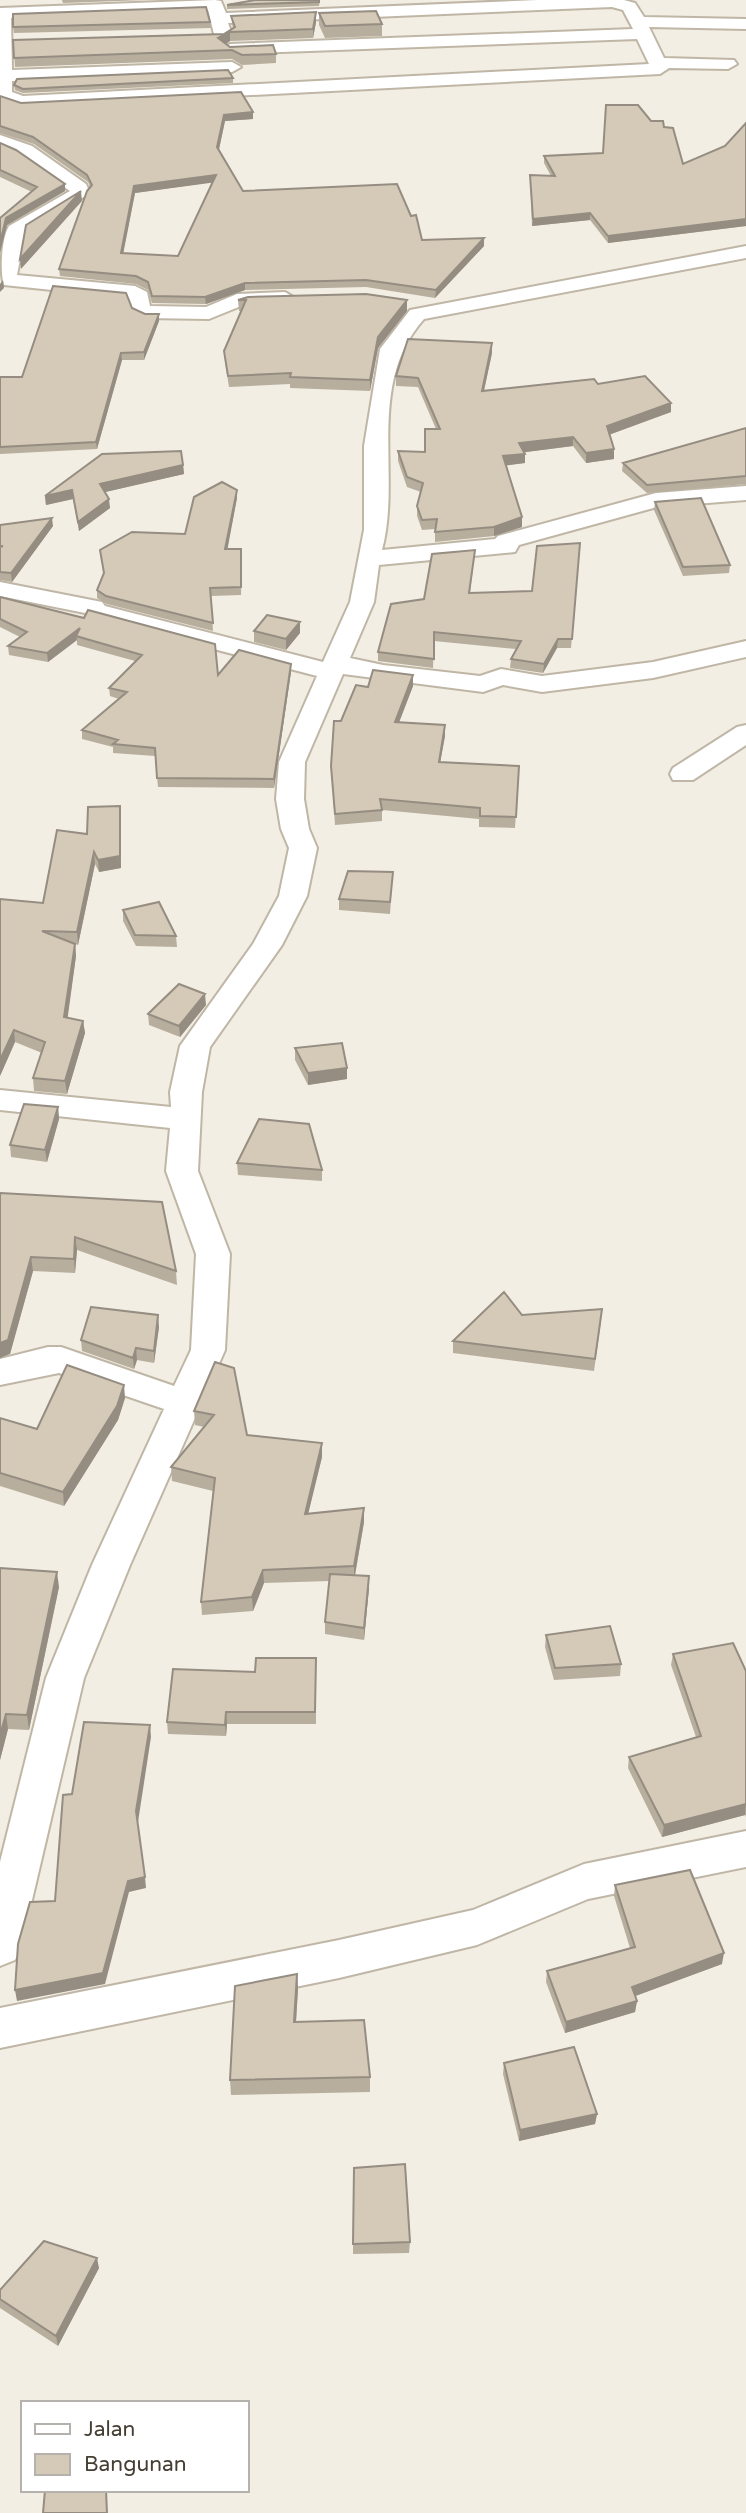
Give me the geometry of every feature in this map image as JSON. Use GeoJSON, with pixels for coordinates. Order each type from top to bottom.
{"type":"FeatureCollection","features":[{"type":"Feature","properties":{"kind":"street"},"geometry":{"type":"LineString","coordinates":[[219,18],[465,3],[620,3],[629,6],[660,69],[21,102],[3,95],[2,76],[7,42],[1,13],[215,5],[224,47],[238,90]]}},
{"type":"Feature","properties":{"kind":"street"},"geometry":{"type":"LineString","coordinates":[[2,76],[224,47],[746,24]]}},
{"type":"Feature","properties":{"kind":"street"},"geometry":{"type":"LineString","coordinates":[[658,62],[728,64]]}},
{"type":"Feature","properties":{"kind":"street"},"geometry":{"type":"LineString","coordinates":[[0,141],[25,150],[79,188],[80,193],[16,230],[8,279],[18,283],[135,292],[140,296],[140,309],[145,312],[209,313],[237,300],[299,298]]}},
{"type":"Feature","properties":{"kind":"street"},"geometry":{"type":"LineString","coordinates":[[0,1947],[65,1678],[111,1565],[208,1350],[213,1296],[213,1254],[182,1171],[187,1119],[186,1092],[195,1046],[267,945],[293,896],[303,848],[295,829],[290,799],[292,762],[362,602],[368,559],[376,530],[375,446],[391,349],[400,333],[417,314],[442,307],[746,252]]}},
{"type":"Feature","properties":{"kind":"street"},"geometry":{"type":"LineString","coordinates":[[405,301],[442,307]]}},
{"type":"Feature","properties":{"kind":"street"},"geometry":{"type":"LineString","coordinates":[[368,559],[464,551],[485,546],[507,547],[506,541],[656,500],[746,493]]}},
{"type":"Feature","properties":{"kind":"street"},"geometry":{"type":"LineString","coordinates":[[0,589],[93,607],[96,611],[335,667],[482,684],[502,677],[542,684],[653,670],[746,649]]}},
{"type":"Feature","properties":{"kind":"street"},"geometry":{"type":"LineString","coordinates":[[683,774],[746,733]]}},
{"type":"Feature","properties":{"kind":"street"},"geometry":{"type":"LineString","coordinates":[[0,1100],[187,1119]]}},
{"type":"Feature","properties":{"kind":"street"},"geometry":{"type":"LineString","coordinates":[[0,1372],[48,1360],[61,1360],[122,1378],[186,1403]]}},
{"type":"Feature","properties":{"kind":"street"},"geometry":{"type":"LineString","coordinates":[[0,2028],[313,1965],[477,1927],[584,1882],[746,1849]]}},
{"type":"Feature","properties":{"kind":"building"},"geometry":{"type":"Polygon","coordinates":[[[255,0],[319,0],[319,2],[227,5],[255,0]]]}},
{"type":"Feature","properties":{"kind":"building"},"geometry":{"type":"Polygon","coordinates":[[[206,7],[210,22],[13,27],[13,14],[206,7]]]}},
{"type":"Feature","properties":{"kind":"building"},"geometry":{"type":"Polygon","coordinates":[[[376,11],[382,24],[325,26],[319,13],[376,11]]]}},
{"type":"Feature","properties":{"kind":"building"},"geometry":{"type":"Polygon","coordinates":[[[316,12],[313,29],[230,32],[218,38],[230,47],[273,45],[276,54],[242,55],[232,50],[14,58],[13,40],[224,34],[235,27],[231,16],[316,12]]]}},
{"type":"Feature","properties":{"kind":"building"},"geometry":{"type":"Polygon","coordinates":[[[228,70],[233,78],[23,89],[14,85],[17,79],[228,70]]]}},
{"type":"Feature","properties":{"kind":"building"},"geometry":{"type":"Polygon","coordinates":[[[241,92],[253,112],[224,115],[217,147],[243,191],[397,184],[411,216],[416,215],[422,240],[484,238],[436,290],[366,280],[245,283],[205,297],[152,296],[148,282],[136,276],[59,269],[87,191],[92,185],[87,175],[33,137],[0,126],[0,96],[21,103],[241,92]],[[216,175],[134,186],[121,253],[178,256],[216,175]]]}},
{"type":"Feature","properties":{"kind":"building"},"geometry":{"type":"Polygon","coordinates":[[[606,105],[638,105],[651,121],[663,121],[664,127],[673,128],[683,164],[725,146],[746,123],[746,219],[608,236],[590,213],[533,219],[530,175],[555,176],[544,156],[603,153],[606,105]]]}},
{"type":"Feature","properties":{"kind":"building"},"geometry":{"type":"Polygon","coordinates":[[[0,143],[16,150],[65,184],[6,218],[0,243],[0,218],[37,187],[0,170],[0,143]]]}},
{"type":"Feature","properties":{"kind":"building"},"geometry":{"type":"Polygon","coordinates":[[[81,191],[20,259],[26,225],[81,191]]]}},
{"type":"Feature","properties":{"kind":"building"},"geometry":{"type":"Polygon","coordinates":[[[53,286],[126,293],[132,308],[145,314],[159,314],[144,352],[121,353],[96,442],[0,447],[0,377],[22,377],[53,286]]]}},
{"type":"Feature","properties":{"kind":"building"},"geometry":{"type":"Polygon","coordinates":[[[366,294],[407,300],[378,337],[370,380],[290,377],[291,373],[228,376],[224,351],[246,300],[238,300],[248,297],[366,294]]]}},
{"type":"Feature","properties":{"kind":"building"},"geometry":{"type":"Polygon","coordinates":[[[408,339],[492,343],[482,391],[594,379],[598,384],[645,376],[671,403],[607,426],[614,449],[586,453],[573,437],[519,443],[525,454],[503,456],[522,517],[494,527],[435,532],[437,519],[422,520],[417,506],[423,483],[407,477],[398,451],[425,452],[425,429],[440,429],[418,378],[396,376],[408,339]]]}},
{"type":"Feature","properties":{"kind":"building"},"geometry":{"type":"Polygon","coordinates":[[[746,428],[746,476],[647,485],[623,463],[746,428]]]}},
{"type":"Feature","properties":{"kind":"building"},"geometry":{"type":"Polygon","coordinates":[[[181,451],[183,465],[100,484],[109,499],[78,522],[72,490],[45,496],[102,454],[181,451]]]}},
{"type":"Feature","properties":{"kind":"building"},"geometry":{"type":"Polygon","coordinates":[[[222,482],[237,490],[225,549],[241,549],[241,587],[210,588],[213,623],[106,596],[97,590],[104,573],[100,550],[132,532],[185,534],[194,497],[222,482]]]}},
{"type":"Feature","properties":{"kind":"building"},"geometry":{"type":"Polygon","coordinates":[[[701,498],[730,565],[683,567],[655,502],[701,498]]]}},
{"type":"Feature","properties":{"kind":"building"},"geometry":{"type":"Polygon","coordinates":[[[52,518],[11,573],[0,572],[0,547],[3,546],[0,546],[0,525],[52,518]]]}},
{"type":"Feature","properties":{"kind":"building"},"geometry":{"type":"Polygon","coordinates":[[[580,543],[572,639],[558,639],[544,664],[511,659],[521,641],[434,632],[434,659],[378,652],[391,604],[424,599],[432,554],[475,550],[469,593],[532,591],[537,546],[580,543]]]}},
{"type":"Feature","properties":{"kind":"building"},"geometry":{"type":"Polygon","coordinates":[[[0,597],[84,618],[88,610],[215,644],[218,675],[239,650],[291,664],[274,779],[157,778],[155,748],[113,744],[118,740],[82,730],[127,692],[109,688],[142,655],[76,636],[80,628],[47,653],[8,646],[27,632],[0,619],[0,597]]]}},
{"type":"Feature","properties":{"kind":"building"},"geometry":{"type":"Polygon","coordinates":[[[267,615],[300,622],[286,639],[254,631],[267,615]]]}},
{"type":"Feature","properties":{"kind":"building"},"geometry":{"type":"Polygon","coordinates":[[[373,670],[413,675],[395,722],[445,725],[439,762],[519,766],[516,817],[480,816],[480,808],[380,799],[382,810],[335,814],[331,766],[334,721],[341,721],[356,685],[368,687],[373,670]]]}},
{"type":"Feature","properties":{"kind":"building"},"geometry":{"type":"Polygon","coordinates":[[[120,806],[120,856],[98,860],[94,852],[77,932],[42,931],[75,944],[64,1017],[83,1021],[65,1081],[33,1078],[45,1042],[14,1030],[0,1060],[0,899],[43,903],[57,830],[87,834],[88,807],[120,806]]]}},
{"type":"Feature","properties":{"kind":"building"},"geometry":{"type":"Polygon","coordinates":[[[348,871],[393,872],[390,902],[339,899],[348,871]]]}},
{"type":"Feature","properties":{"kind":"building"},"geometry":{"type":"Polygon","coordinates":[[[159,902],[176,936],[135,935],[123,910],[159,902]]]}},
{"type":"Feature","properties":{"kind":"building"},"geometry":{"type":"Polygon","coordinates":[[[179,984],[205,994],[179,1026],[148,1014],[179,984]]]}},
{"type":"Feature","properties":{"kind":"building"},"geometry":{"type":"Polygon","coordinates":[[[342,1043],[347,1068],[308,1073],[295,1048],[342,1043]]]}},
{"type":"Feature","properties":{"kind":"building"},"geometry":{"type":"Polygon","coordinates":[[[24,1104],[58,1107],[45,1150],[10,1145],[24,1104]]]}},
{"type":"Feature","properties":{"kind":"building"},"geometry":{"type":"Polygon","coordinates":[[[259,1119],[309,1124],[322,1170],[237,1163],[259,1119]]]}},
{"type":"Feature","properties":{"kind":"building"},"geometry":{"type":"Polygon","coordinates":[[[0,1193],[162,1202],[176,1271],[75,1237],[74,1259],[31,1257],[8,1340],[0,1343],[0,1193]]]}},
{"type":"Feature","properties":{"kind":"building"},"geometry":{"type":"Polygon","coordinates":[[[504,1292],[522,1315],[602,1309],[595,1359],[453,1341],[504,1292]]]}},
{"type":"Feature","properties":{"kind":"building"},"geometry":{"type":"Polygon","coordinates":[[[91,1307],[158,1315],[154,1351],[136,1348],[133,1358],[81,1340],[91,1307]]]}},
{"type":"Feature","properties":{"kind":"building"},"geometry":{"type":"Polygon","coordinates":[[[215,1362],[234,1368],[247,1435],[322,1443],[305,1514],[364,1508],[354,1566],[263,1570],[252,1597],[201,1602],[215,1478],[171,1467],[214,1415],[194,1411],[215,1362]]]}},
{"type":"Feature","properties":{"kind":"building"},"geometry":{"type":"Polygon","coordinates":[[[67,1365],[124,1385],[117,1406],[63,1492],[0,1473],[0,1418],[37,1429],[67,1365]]]}},
{"type":"Feature","properties":{"kind":"building"},"geometry":{"type":"Polygon","coordinates":[[[0,1568],[57,1572],[27,1715],[6,1714],[0,1735],[0,1568]]]}},
{"type":"Feature","properties":{"kind":"building"},"geometry":{"type":"Polygon","coordinates":[[[330,1574],[369,1576],[364,1628],[325,1622],[330,1574]]]}},
{"type":"Feature","properties":{"kind":"building"},"geometry":{"type":"Polygon","coordinates":[[[610,1626],[621,1664],[555,1668],[546,1635],[610,1626]]]}},
{"type":"Feature","properties":{"kind":"building"},"geometry":{"type":"Polygon","coordinates":[[[733,1643],[746,1671],[746,1804],[664,1825],[629,1757],[701,1736],[673,1654],[733,1643]]]}},
{"type":"Feature","properties":{"kind":"building"},"geometry":{"type":"Polygon","coordinates":[[[256,1658],[316,1658],[315,1712],[226,1712],[225,1725],[167,1722],[173,1669],[255,1672],[256,1658]]]}},
{"type":"Feature","properties":{"kind":"building"},"geometry":{"type":"Polygon","coordinates":[[[84,1722],[150,1725],[136,1811],[145,1877],[128,1881],[103,1973],[15,1990],[18,1944],[30,1902],[55,1901],[63,1795],[72,1794],[84,1722]]]}},
{"type":"Feature","properties":{"kind":"building"},"geometry":{"type":"Polygon","coordinates":[[[690,1870],[724,1953],[632,1987],[637,2001],[566,2022],[547,1971],[635,1947],[615,1885],[690,1870]]]}},
{"type":"Feature","properties":{"kind":"building"},"geometry":{"type":"Polygon","coordinates":[[[297,1974],[294,2022],[364,2020],[370,2077],[230,2080],[235,1986],[297,1974]]]}},
{"type":"Feature","properties":{"kind":"building"},"geometry":{"type":"Polygon","coordinates":[[[574,2047],[597,2114],[520,2130],[504,2063],[574,2047]]]}},
{"type":"Feature","properties":{"kind":"building"},"geometry":{"type":"Polygon","coordinates":[[[405,2164],[410,2242],[353,2244],[354,2168],[405,2164]]]}},
{"type":"Feature","properties":{"kind":"building"},"geometry":{"type":"Polygon","coordinates":[[[44,2241],[97,2258],[56,2336],[0,2299],[0,2290],[44,2241]]]}},
{"type":"Feature","properties":{"kind":"building"},"geometry":{"type":"Polygon","coordinates":[[[45,2492],[106,2492],[107,2513],[43,2513],[45,2492]]]}}]}
